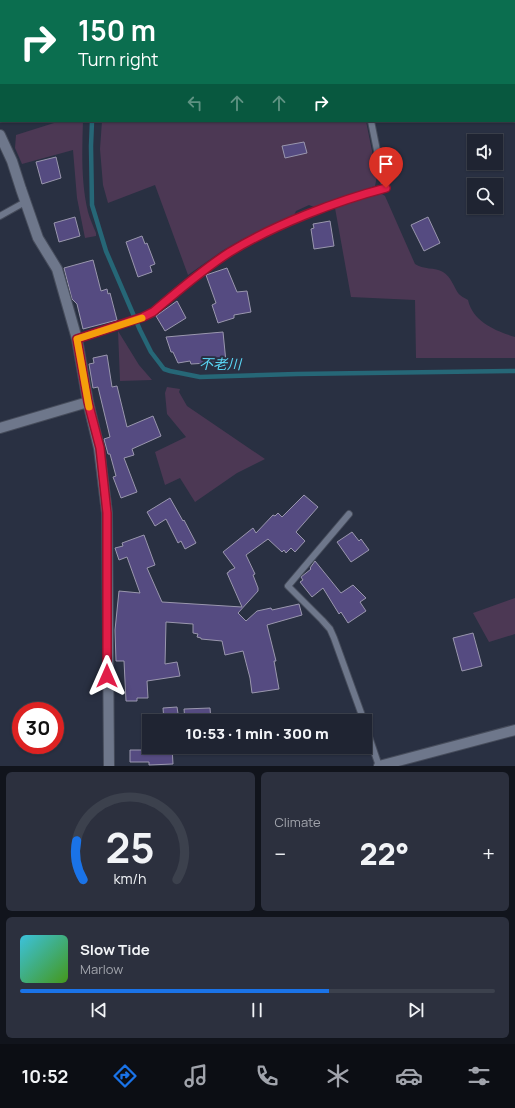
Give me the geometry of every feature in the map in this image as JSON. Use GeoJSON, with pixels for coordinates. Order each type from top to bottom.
{"type":"FeatureCollection","features":[{"type":"Feature","properties":{"kind":"street"},"geometry":{"type":"LineString","coordinates":[[0,135],[12,161],[38,238],[57,269],[77,339],[88,402],[100,448],[107,513],[109,766]]}},
{"type":"Feature","properties":{"kind":"street"},"geometry":{"type":"LineString","coordinates":[[0,428],[88,402]]}},
{"type":"Feature","properties":{"kind":"street"},"geometry":{"type":"LineString","coordinates":[[379,766],[515,730]]}},
{"type":"Feature","properties":{"kind":"lane"},"geometry":{"type":"LineString","coordinates":[[77,339],[127,323],[153,312],[230,252],[256,238],[322,209],[386,188],[371,122]]}},
{"type":"Feature","properties":{"kind":"lane"},"geometry":{"type":"LineString","coordinates":[[0,216],[25,202]]}},
{"type":"Feature","properties":{"kind":"lane"},"geometry":{"type":"LineString","coordinates":[[349,514],[288,586],[330,629],[361,714]]}},
{"type":"Feature","properties":{"kind":"lane"},"geometry":{"type":"LineString","coordinates":[[372,746],[379,766]]}},
{"type":"Feature","properties":{"kind":"shaded area"},"geometry":{"type":"Polygon","coordinates":[[[83,122],[82,155],[84,190],[88,212],[96,236],[85,238],[77,198],[73,150],[22,164],[15,148],[16,135],[54,123],[83,122]]]}},
{"type":"Feature","properties":{"kind":"shaded area"},"geometry":{"type":"Polygon","coordinates":[[[102,122],[366,122],[377,176],[375,186],[314,207],[309,205],[296,211],[294,215],[241,240],[222,251],[188,275],[155,185],[108,203],[103,185],[100,149],[102,122]]]}},
{"type":"Feature","properties":{"kind":"shaded area"},"geometry":{"type":"Polygon","coordinates":[[[377,194],[382,194],[385,196],[415,264],[422,267],[440,270],[446,274],[459,294],[468,300],[471,308],[480,320],[500,332],[515,337],[515,358],[416,358],[415,300],[351,297],[335,208],[377,194]]]}},
{"type":"Feature","properties":{"kind":"shaded area"},"geometry":{"type":"Polygon","coordinates":[[[118,331],[139,365],[152,380],[120,381],[118,331]]]}},
{"type":"Feature","properties":{"kind":"shaded area"},"geometry":{"type":"Polygon","coordinates":[[[167,387],[180,389],[179,392],[187,406],[265,459],[237,473],[195,502],[180,478],[165,485],[155,452],[186,437],[167,414],[165,393],[167,387]]]}},
{"type":"Feature","properties":{"kind":"shaded area"},"geometry":{"type":"Polygon","coordinates":[[[515,598],[515,634],[489,642],[473,613],[515,598]]]}},
{"type":"Feature","properties":{"kind":"building"},"geometry":{"type":"Polygon","coordinates":[[[304,142],[307,153],[285,158],[282,146],[304,142]]]}},
{"type":"Feature","properties":{"kind":"building"},"geometry":{"type":"Polygon","coordinates":[[[56,157],[61,178],[42,184],[36,162],[56,157]]]}},
{"type":"Feature","properties":{"kind":"building"},"geometry":{"type":"Polygon","coordinates":[[[75,217],[80,236],[59,242],[54,223],[75,217]]]}},
{"type":"Feature","properties":{"kind":"building"},"geometry":{"type":"Polygon","coordinates":[[[428,217],[440,243],[424,251],[411,225],[428,217]]]}},
{"type":"Feature","properties":{"kind":"building"},"geometry":{"type":"Polygon","coordinates":[[[330,221],[334,246],[314,249],[311,229],[314,228],[313,224],[330,221]]]}},
{"type":"Feature","properties":{"kind":"building"},"geometry":{"type":"Polygon","coordinates":[[[142,236],[145,244],[147,243],[155,264],[150,266],[152,272],[138,277],[126,242],[142,236]]]}},
{"type":"Feature","properties":{"kind":"building"},"geometry":{"type":"Polygon","coordinates":[[[93,260],[101,291],[107,289],[108,294],[110,293],[117,320],[83,329],[77,304],[72,299],[64,268],[93,260]]]}},
{"type":"Feature","properties":{"kind":"building"},"geometry":{"type":"Polygon","coordinates":[[[227,268],[237,292],[247,291],[251,312],[234,315],[234,318],[218,323],[212,305],[216,303],[206,275],[227,268]]]}},
{"type":"Feature","properties":{"kind":"building"},"geometry":{"type":"Polygon","coordinates":[[[177,301],[186,318],[165,331],[156,316],[177,301]]]}},
{"type":"Feature","properties":{"kind":"building"},"geometry":{"type":"Polygon","coordinates":[[[223,332],[226,362],[191,364],[190,361],[178,363],[173,352],[171,352],[166,337],[223,332]]]}},
{"type":"Feature","properties":{"kind":"building"},"geometry":{"type":"Polygon","coordinates":[[[107,355],[112,387],[117,386],[127,427],[153,416],[161,436],[132,449],[134,455],[124,458],[137,492],[121,498],[113,477],[116,476],[104,439],[110,437],[98,387],[93,388],[89,364],[94,363],[93,358],[107,355]]]}},
{"type":"Feature","properties":{"kind":"building"},"geometry":{"type":"Polygon","coordinates":[[[304,495],[318,507],[296,532],[305,541],[295,552],[291,548],[286,553],[284,550],[282,552],[268,539],[246,555],[255,574],[253,575],[258,591],[238,613],[246,621],[257,611],[271,608],[272,610],[299,604],[302,615],[267,625],[276,661],[274,661],[279,689],[252,693],[243,651],[225,655],[222,641],[201,639],[197,637],[198,634],[193,633],[193,624],[166,622],[165,664],[177,662],[180,676],[147,681],[148,698],[137,698],[137,701],[126,701],[124,661],[116,661],[115,630],[119,591],[140,593],[127,557],[119,560],[115,548],[123,546],[122,543],[144,535],[155,565],[147,568],[162,602],[242,607],[227,573],[235,568],[223,552],[253,528],[256,533],[273,515],[275,516],[278,513],[282,517],[304,495]]]}},
{"type":"Feature","properties":{"kind":"building"},"geometry":{"type":"Polygon","coordinates":[[[170,498],[196,543],[185,549],[181,541],[178,543],[166,519],[155,526],[147,512],[170,498]]]}},
{"type":"Feature","properties":{"kind":"building"},"geometry":{"type":"Polygon","coordinates":[[[352,532],[359,541],[361,539],[369,550],[351,562],[337,542],[352,532]]]}},
{"type":"Feature","properties":{"kind":"building"},"geometry":{"type":"Polygon","coordinates":[[[315,561],[341,593],[353,585],[366,598],[360,602],[366,611],[348,623],[341,612],[339,614],[323,588],[312,597],[300,582],[303,580],[301,577],[311,569],[310,568],[315,561]]]}},
{"type":"Feature","properties":{"kind":"building"},"geometry":{"type":"Polygon","coordinates":[[[473,633],[482,666],[462,671],[453,638],[473,633]]]}},
{"type":"Feature","properties":{"kind":"building"},"geometry":{"type":"Polygon","coordinates":[[[177,707],[178,714],[163,714],[163,708],[177,707]]]}},
{"type":"Feature","properties":{"kind":"building"},"geometry":{"type":"Polygon","coordinates":[[[210,708],[210,714],[184,714],[184,709],[210,708]]]}},
{"type":"Feature","properties":{"kind":"building"},"geometry":{"type":"Polygon","coordinates":[[[130,750],[142,750],[142,754],[172,754],[173,764],[149,765],[149,762],[130,762],[130,750]]]}},
{"type":"Feature","properties":{"kind":"waterway","name":"不老川"},"geometry":{"type":"LineString","coordinates":[[92,122],[92,205],[106,251],[140,330],[151,352],[164,369],[200,377],[515,371]]}},
{"type":"Feature","properties":{"kind":"slow traffic"},"geometry":{"type":"LineString","coordinates":[[89,407],[77,339],[142,318]]}},
{"type":"Feature","properties":{"kind":"route"},"geometry":{"type":"LineString","coordinates":[[107,676],[107,513],[100,448],[88,402],[77,339],[127,323],[153,312],[189,282],[230,252],[256,238],[296,219],[386,188]]}}]}
